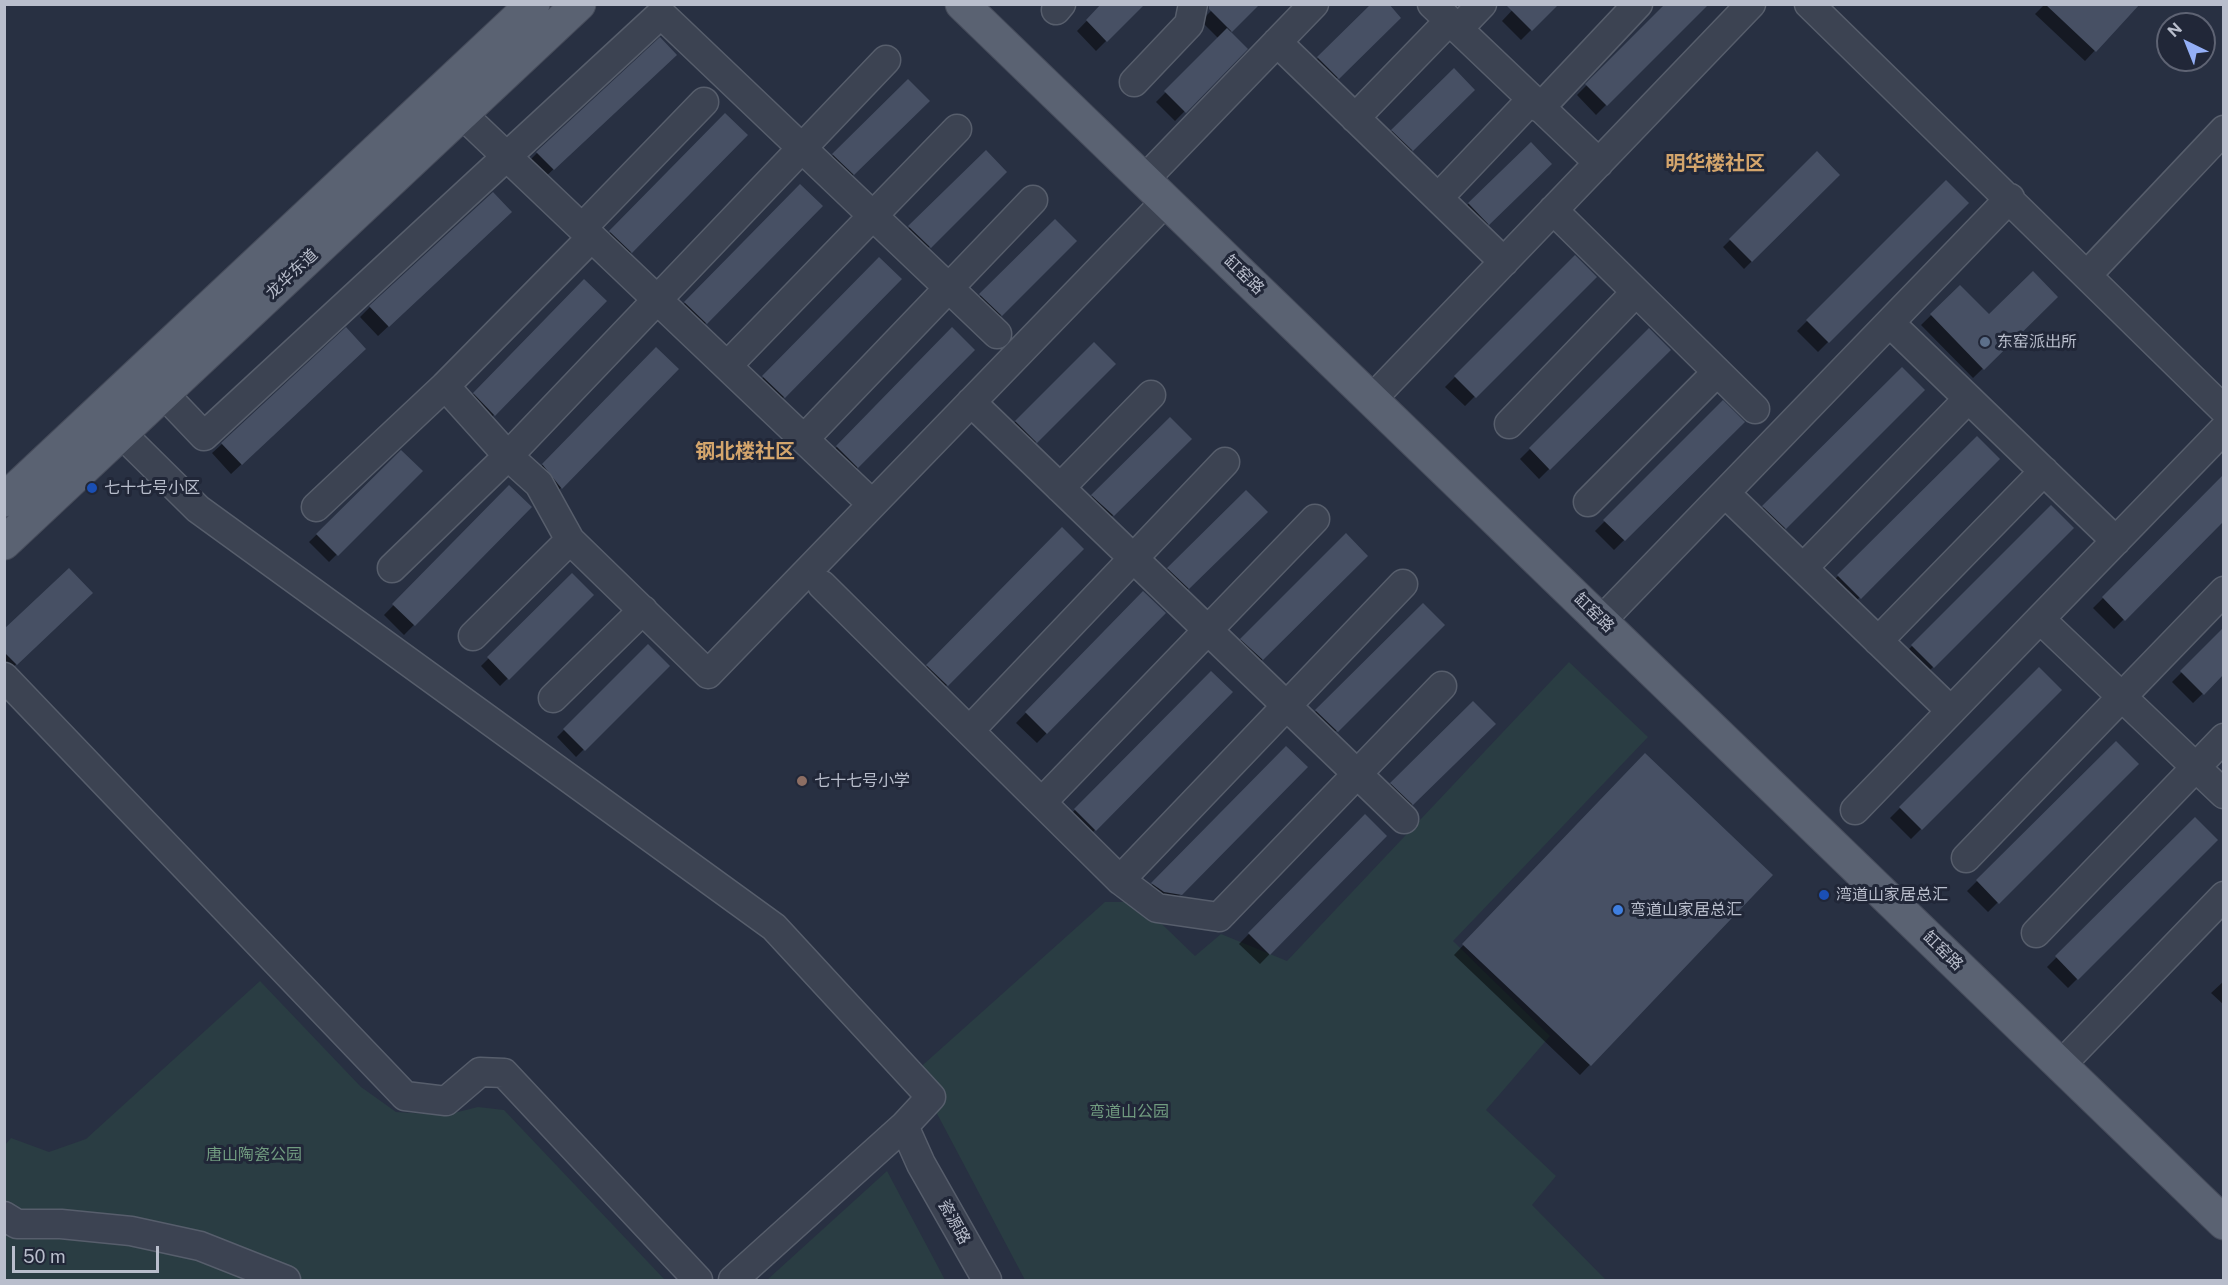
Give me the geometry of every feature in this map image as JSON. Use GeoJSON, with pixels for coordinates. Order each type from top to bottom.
{"type":"FeatureCollection","features":[{"type":"Feature","properties":{"kind":"main road","name":"龙华东道"},"geometry":{"type":"LineString","coordinates":[[4,500],[533,4]]}},
{"type":"Feature","properties":{"kind":"main road","name":"龙华东道"},"geometry":{"type":"LineString","coordinates":[[4,543],[579,4]]}},
{"type":"Feature","properties":{"kind":"main road","name":"缸窑路"},"geometry":{"type":"LineString","coordinates":[[962,4],[1602,620],[2223,1223]]}},
{"type":"Feature","properties":{"kind":"street"},"geometry":{"type":"LineString","coordinates":[[1134,81],[1189,24],[1193,4]]}},
{"type":"Feature","properties":{"kind":"street"},"geometry":{"type":"LineString","coordinates":[[445,386],[508,456],[539,484],[570,540],[708,674],[971,402],[1155,190],[1277,42],[1314,4]]}},
{"type":"Feature","properties":{"kind":"street"},"geometry":{"type":"LineString","coordinates":[[1355,118],[1446,18],[1482,4]]}},
{"type":"Feature","properties":{"kind":"street"},"geometry":{"type":"LineString","coordinates":[[1438,198],[1638,4]]}},
{"type":"Feature","properties":{"kind":"street"},"geometry":{"type":"LineString","coordinates":[[1372,399],[1751,4]]}},
{"type":"Feature","properties":{"kind":"street"},"geometry":{"type":"LineString","coordinates":[[1809,4],[2010,198],[2223,410]]}},
{"type":"Feature","properties":{"kind":"street"},"geometry":{"type":"LineString","coordinates":[[164,394],[204,436],[662,14],[997,334]]}},
{"type":"Feature","properties":{"kind":"street"},"geometry":{"type":"LineString","coordinates":[[1446,18],[1599,163]]}},
{"type":"Feature","properties":{"kind":"street"},"geometry":{"type":"LineString","coordinates":[[1277,42],[1504,262]]}},
{"type":"Feature","properties":{"kind":"street"},"geometry":{"type":"LineString","coordinates":[[392,568],[508,456],[886,60]]}},
{"type":"Feature","properties":{"kind":"street"},"geometry":{"type":"LineString","coordinates":[[316,507],[445,386],[704,102]]}},
{"type":"Feature","properties":{"kind":"street"},"geometry":{"type":"LineString","coordinates":[[462,114],[872,504]]}},
{"type":"Feature","properties":{"kind":"street"},"geometry":{"type":"LineString","coordinates":[[727,366],[957,129]]}},
{"type":"Feature","properties":{"kind":"street"},"geometry":{"type":"LineString","coordinates":[[2087,275],[2223,130]]}},
{"type":"Feature","properties":{"kind":"street"},"geometry":{"type":"LineString","coordinates":[[1602,620],[2010,198]]}},
{"type":"Feature","properties":{"kind":"street"},"geometry":{"type":"LineString","coordinates":[[804,440],[1033,200]]}},
{"type":"Feature","properties":{"kind":"street"},"geometry":{"type":"LineString","coordinates":[[1553,210],[1755,409]]}},
{"type":"Feature","properties":{"kind":"street"},"geometry":{"type":"LineString","coordinates":[[1509,424],[1636,292]]}},
{"type":"Feature","properties":{"kind":"street"},"geometry":{"type":"LineString","coordinates":[[1890,323],[2116,541]]}},
{"type":"Feature","properties":{"kind":"street"},"geometry":{"type":"LineString","coordinates":[[1588,502],[1717,372]]}},
{"type":"Feature","properties":{"kind":"street"},"geometry":{"type":"LineString","coordinates":[[1060,488],[1151,395]]}},
{"type":"Feature","properties":{"kind":"street"},"geometry":{"type":"LineString","coordinates":[[1803,568],[1968,399]]}},
{"type":"Feature","properties":{"kind":"street"},"geometry":{"type":"LineString","coordinates":[[971,402],[1404,819]]}},
{"type":"Feature","properties":{"kind":"street"},"geometry":{"type":"LineString","coordinates":[[1855,810],[2223,429]]}},
{"type":"Feature","properties":{"kind":"street"},"geometry":{"type":"LineString","coordinates":[[122,434],[198,509],[774,927],[931,1097],[904,1126],[733,1281]]}},
{"type":"Feature","properties":{"kind":"street"},"geometry":{"type":"LineString","coordinates":[[970,730],[1225,462]]}},
{"type":"Feature","properties":{"kind":"street"},"geometry":{"type":"LineString","coordinates":[[1878,641],[2044,471]]}},
{"type":"Feature","properties":{"kind":"street"},"geometry":{"type":"LineString","coordinates":[[1725,493],[1951,711]]}},
{"type":"Feature","properties":{"kind":"street"},"geometry":{"type":"LineString","coordinates":[[1042,802],[1315,519]]}},
{"type":"Feature","properties":{"kind":"street"},"geometry":{"type":"LineString","coordinates":[[473,636],[570,540]]}},
{"type":"Feature","properties":{"kind":"street"},"geometry":{"type":"LineString","coordinates":[[1120,880],[1403,584]]}},
{"type":"Feature","properties":{"kind":"street"},"geometry":{"type":"LineString","coordinates":[[822,585],[1120,880],[1157,908],[1219,917],[1442,686]]}},
{"type":"Feature","properties":{"kind":"street"},"geometry":{"type":"LineString","coordinates":[[1966,858],[2223,591]]}},
{"type":"Feature","properties":{"kind":"street"},"geometry":{"type":"LineString","coordinates":[[553,698],[643,610]]}},
{"type":"Feature","properties":{"kind":"street"},"geometry":{"type":"LineString","coordinates":[[2040,619],[2223,794]]}},
{"type":"Feature","properties":{"kind":"street"},"geometry":{"type":"LineString","coordinates":[[4,677],[405,1096],[446,1101],[480,1072],[504,1072],[698,1281]]}},
{"type":"Feature","properties":{"kind":"street"},"geometry":{"type":"LineString","coordinates":[[2036,933],[2223,738]]}},
{"type":"Feature","properties":{"kind":"street"},"geometry":{"type":"LineString","coordinates":[[2061,1065],[2223,896]]}},
{"type":"Feature","properties":{"kind":"street","name":"瓷源路"},"geometry":{"type":"LineString","coordinates":[[904,1126],[921,1164],[987,1281]]}},
{"type":"Feature","properties":{"kind":"street"},"geometry":{"type":"LineString","coordinates":[[4,1215],[17,1224],[61,1224],[131,1231],[200,1246],[286,1281]]}},
{"type":"Feature","properties":{"kind":"green space","name":"弯道山公园"},"geometry":{"type":"Polygon","coordinates":[[[1569,662],[1648,737],[1453,941],[1550,1036],[1486,1110],[1556,1176],[1532,1205],[1606,1280],[1025,1280],[915,1072],[1105,902],[1139,902],[1195,956],[1221,934],[1287,961],[1569,662]]]}},
{"type":"Feature","properties":{"kind":"green space","name":"唐山陶瓷公园"},"geometry":{"type":"Polygon","coordinates":[[[260,981],[361,1087],[396,1112],[446,1115],[478,1107],[504,1110],[665,1280],[5,1280],[5,1145],[11,1138],[49,1152],[86,1139],[260,981]]]}},
{"type":"Feature","properties":{"kind":"green space"},"geometry":{"type":"Polygon","coordinates":[[[887,1171],[945,1280],[767,1280],[887,1171]]]}},
{"type":"Feature","properties":{"kind":"building"},"geometry":{"type":"Polygon","coordinates":[[[1101,4],[1145,4],[1107,42],[1086,20],[1101,4]]]}},
{"type":"Feature","properties":{"kind":"building"},"geometry":{"type":"Polygon","coordinates":[[[1209,4],[1260,4],[1232,32],[1209,9],[1209,4]]]}},
{"type":"Feature","properties":{"kind":"building"},"geometry":{"type":"Polygon","coordinates":[[[1371,4],[1389,4],[1401,18],[1339,79],[1317,57],[1371,4]]]}},
{"type":"Feature","properties":{"kind":"building"},"geometry":{"type":"Polygon","coordinates":[[[1505,4],[1559,4],[1532,31],[1505,4]]]}},
{"type":"Feature","properties":{"kind":"building"},"geometry":{"type":"Polygon","coordinates":[[[1665,4],[1709,4],[1607,106],[1585,84],[1665,4]]]}},
{"type":"Feature","properties":{"kind":"building"},"geometry":{"type":"Polygon","coordinates":[[[2045,4],[2140,4],[2096,52],[2045,4]]]}},
{"type":"Feature","properties":{"kind":"building"},"geometry":{"type":"Polygon","coordinates":[[[1227,28],[1248,49],[1186,113],[1164,91],[1227,28]]]}},
{"type":"Feature","properties":{"kind":"building"},"geometry":{"type":"Polygon","coordinates":[[[660,37],[677,55],[554,170],[536,152],[660,37]]]}},
{"type":"Feature","properties":{"kind":"building"},"geometry":{"type":"Polygon","coordinates":[[[1454,68],[1475,90],[1413,151],[1391,130],[1454,68]]]}},
{"type":"Feature","properties":{"kind":"building"},"geometry":{"type":"Polygon","coordinates":[[[908,79],[930,101],[854,175],[832,154],[908,79]]]}},
{"type":"Feature","properties":{"kind":"building"},"geometry":{"type":"Polygon","coordinates":[[[725,113],[748,135],[632,253],[609,231],[725,113]]]}},
{"type":"Feature","properties":{"kind":"building"},"geometry":{"type":"Polygon","coordinates":[[[1531,142],[1552,164],[1489,225],[1468,203],[1531,142]]]}},
{"type":"Feature","properties":{"kind":"building"},"geometry":{"type":"Polygon","coordinates":[[[986,150],[1007,172],[931,248],[908,226],[986,150]]]}},
{"type":"Feature","properties":{"kind":"building"},"geometry":{"type":"Polygon","coordinates":[[[1817,151],[1840,175],[1752,262],[1729,239],[1817,151]]]}},
{"type":"Feature","properties":{"kind":"building"},"geometry":{"type":"Polygon","coordinates":[[[1946,180],[1969,203],[1829,343],[1806,320],[1946,180]]]}},
{"type":"Feature","properties":{"kind":"building"},"geometry":{"type":"Polygon","coordinates":[[[800,184],[823,206],[707,324],[684,302],[800,184]]]}},
{"type":"Feature","properties":{"kind":"building"},"geometry":{"type":"Polygon","coordinates":[[[493,192],[512,212],[389,327],[369,306],[493,192]]]}},
{"type":"Feature","properties":{"kind":"building"},"geometry":{"type":"Polygon","coordinates":[[[1055,219],[1077,241],[1002,316],[979,294],[1055,219]]]}},
{"type":"Feature","properties":{"kind":"building"},"geometry":{"type":"Polygon","coordinates":[[[1575,255],[1597,277],[1476,398],[1454,376],[1575,255]]]}},
{"type":"Feature","properties":{"kind":"building"},"geometry":{"type":"Polygon","coordinates":[[[879,257],[902,279],[785,398],[762,376],[879,257]]]}},
{"type":"Feature","properties":{"kind":"building","name":"东窑派出所"},"geometry":{"type":"Polygon","coordinates":[[[2033,271],[2058,297],[1984,370],[1930,314],[1960,285],[1989,314],[2033,271]]]}},
{"type":"Feature","properties":{"kind":"building"},"geometry":{"type":"Polygon","coordinates":[[[584,279],[607,301],[495,416],[473,393],[584,279]]]}},
{"type":"Feature","properties":{"kind":"building"},"geometry":{"type":"Polygon","coordinates":[[[346,327],[366,349],[242,465],[221,443],[346,327]]]}},
{"type":"Feature","properties":{"kind":"building"},"geometry":{"type":"Polygon","coordinates":[[[952,327],[975,350],[858,468],[836,446],[952,327]]]}},
{"type":"Feature","properties":{"kind":"building"},"geometry":{"type":"Polygon","coordinates":[[[1649,328],[1671,350],[1550,470],[1529,448],[1649,328]]]}},
{"type":"Feature","properties":{"kind":"building"},"geometry":{"type":"Polygon","coordinates":[[[1094,342],[1116,364],[1037,443],[1015,421],[1094,342]]]}},
{"type":"Feature","properties":{"kind":"building"},"geometry":{"type":"Polygon","coordinates":[[[656,347],[679,369],[562,489],[542,464],[656,347]]]}},
{"type":"Feature","properties":{"kind":"building"},"geometry":{"type":"Polygon","coordinates":[[[1902,367],[1925,390],[1786,529],[1762,506],[1902,367]]]}},
{"type":"Feature","properties":{"kind":"building"},"geometry":{"type":"Polygon","coordinates":[[[1723,400],[1745,422],[1625,541],[1603,520],[1723,400]]]}},
{"type":"Feature","properties":{"kind":"building"},"geometry":{"type":"Polygon","coordinates":[[[1170,417],[1192,439],[1114,516],[1091,495],[1170,417]]]}},
{"type":"Feature","properties":{"kind":"building"},"geometry":{"type":"Polygon","coordinates":[[[1977,436],[2000,459],[1861,599],[1837,575],[1977,436]]]}},
{"type":"Feature","properties":{"kind":"building"},"geometry":{"type":"Polygon","coordinates":[[[401,450],[423,471],[338,556],[316,534],[401,450]]]}},
{"type":"Feature","properties":{"kind":"building"},"geometry":{"type":"Polygon","coordinates":[[[2223,475],[2223,522],[2125,621],[2102,597],[2223,475]]]}},
{"type":"Feature","properties":{"kind":"building"},"geometry":{"type":"Polygon","coordinates":[[[509,485],[532,507],[415,626],[392,604],[509,485]]]}},
{"type":"Feature","properties":{"kind":"building"},"geometry":{"type":"Polygon","coordinates":[[[1246,490],[1268,512],[1189,589],[1167,568],[1246,490]]]}},
{"type":"Feature","properties":{"kind":"building"},"geometry":{"type":"Polygon","coordinates":[[[2051,505],[2074,528],[1934,668],[1911,645],[2051,505]]]}},
{"type":"Feature","properties":{"kind":"building"},"geometry":{"type":"Polygon","coordinates":[[[1062,527],[1084,549],[948,686],[926,665],[1062,527]]]}},
{"type":"Feature","properties":{"kind":"building"},"geometry":{"type":"Polygon","coordinates":[[[1346,533],[1368,556],[1263,660],[1240,639],[1346,533]]]}},
{"type":"Feature","properties":{"kind":"building"},"geometry":{"type":"Polygon","coordinates":[[[69,568],[93,593],[17,665],[4,652],[4,629],[69,568]]]}},
{"type":"Feature","properties":{"kind":"building"},"geometry":{"type":"Polygon","coordinates":[[[572,573],[594,595],[509,680],[487,657],[572,573]]]}},
{"type":"Feature","properties":{"kind":"building"},"geometry":{"type":"Polygon","coordinates":[[[1143,591],[1166,613],[1047,734],[1025,712],[1143,591]]]}},
{"type":"Feature","properties":{"kind":"building"},"geometry":{"type":"Polygon","coordinates":[[[1423,603],[1445,625],[1338,732],[1315,710],[1423,603]]]}},
{"type":"Feature","properties":{"kind":"building"},"geometry":{"type":"Polygon","coordinates":[[[2223,628],[2223,675],[2204,695],[2180,671],[2223,628]]]}},
{"type":"Feature","properties":{"kind":"building"},"geometry":{"type":"Polygon","coordinates":[[[648,644],[670,666],[585,751],[563,729],[648,644]]]}},
{"type":"Feature","properties":{"kind":"building"},"geometry":{"type":"Polygon","coordinates":[[[2039,667],[2062,690],[1922,830],[1899,807],[2039,667]]]}},
{"type":"Feature","properties":{"kind":"building"},"geometry":{"type":"Polygon","coordinates":[[[1211,671],[1233,692],[1096,831],[1074,809],[1211,671]]]}},
{"type":"Feature","properties":{"kind":"building"},"geometry":{"type":"Polygon","coordinates":[[[1473,701],[1496,724],[1413,805],[1390,783],[1473,701]]]}},
{"type":"Feature","properties":{"kind":"building"},"geometry":{"type":"Polygon","coordinates":[[[2116,741],[2139,764],[1999,904],[1976,880],[2116,741]]]}},
{"type":"Feature","properties":{"kind":"building"},"geometry":{"type":"Polygon","coordinates":[[[1286,746],[1308,767],[1182,895],[1164,892],[1151,883],[1286,746]]]}},
{"type":"Feature","properties":{"kind":"building","name":"弯道山家居总汇"},"geometry":{"type":"Polygon","coordinates":[[[1645,753],[1773,875],[1591,1066],[1462,944],[1645,753]]]}},
{"type":"Feature","properties":{"kind":"building"},"geometry":{"type":"Polygon","coordinates":[[[1365,814],[1387,836],[1270,955],[1248,933],[1365,814]]]}},
{"type":"Feature","properties":{"kind":"building"},"geometry":{"type":"Polygon","coordinates":[[[2195,817],[2218,840],[2078,980],[2055,956],[2195,817]]]}},
{"type":"Feature","properties":{"kind":"place","name":"东窑派出所"},"geometry":{"type":"Point","coordinates":[1985,342]}},
{"type":"Feature","properties":{"kind":"place","name":"七十七号小区"},"geometry":{"type":"Point","coordinates":[92,488]}},
{"type":"Feature","properties":{"kind":"place","name":"七十七号小学"},"geometry":{"type":"Point","coordinates":[802,781]}},
{"type":"Feature","properties":{"kind":"place","name":"湾道山家居总汇"},"geometry":{"type":"Point","coordinates":[1824,895]}},
{"type":"Feature","properties":{"kind":"place","name":"弯道山家居总汇"},"geometry":{"type":"Point","coordinates":[1618,910]}},
{"type":"Feature","properties":{"kind":"district","name":"明华楼社区"},"geometry":{"type":"Point","coordinates":[1715,164]}},
{"type":"Feature","properties":{"kind":"district","name":"钢北楼社区"},"geometry":{"type":"Point","coordinates":[745,452]}}]}
